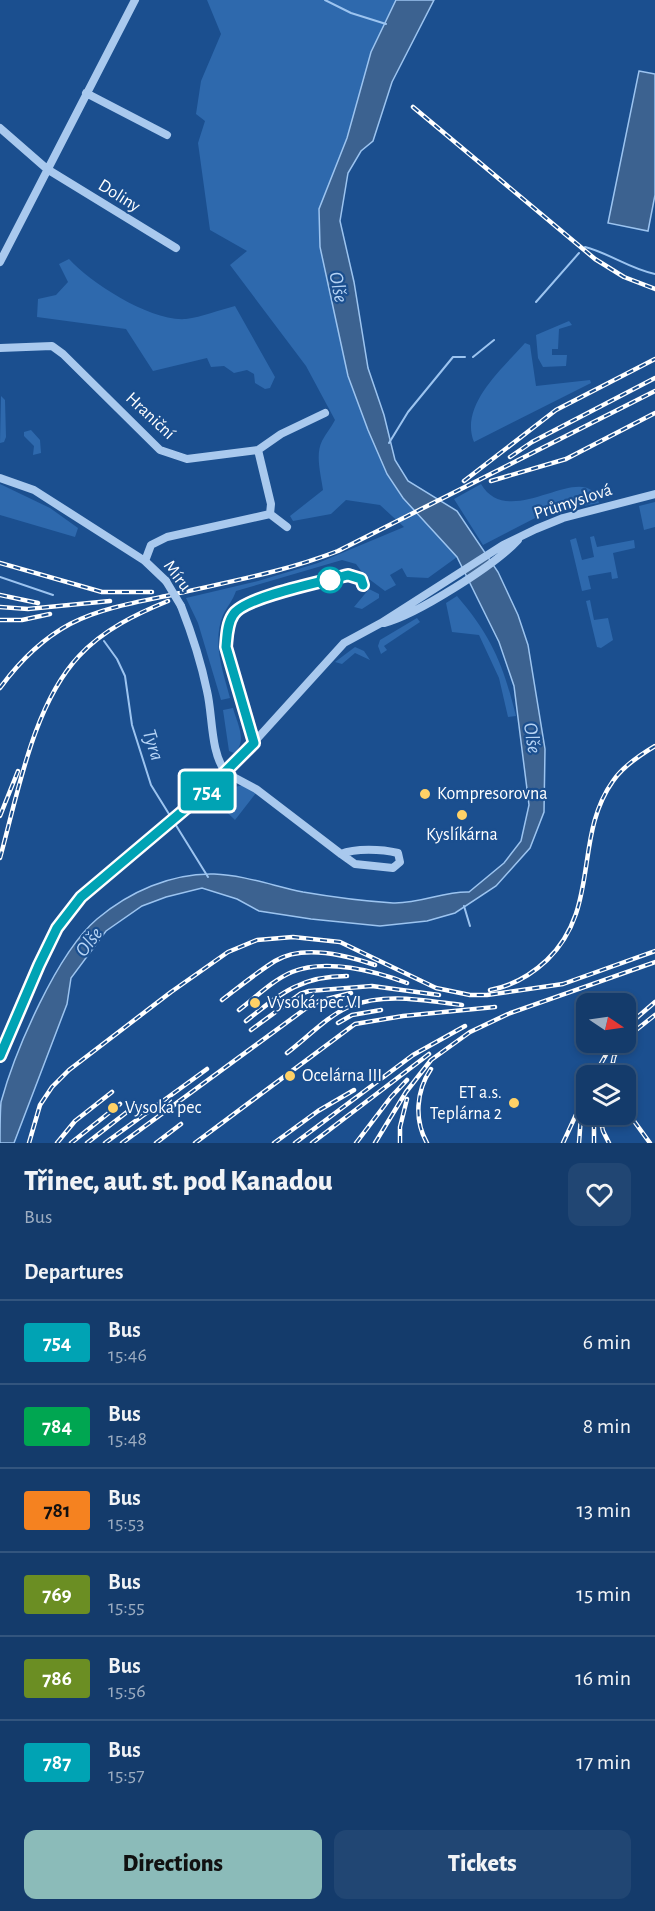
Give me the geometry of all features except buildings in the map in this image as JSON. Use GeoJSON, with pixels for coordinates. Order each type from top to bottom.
{"type":"FeatureCollection","features":[{"type":"Feature","properties":{"kind":"street"},"geometry":{"type":"LineString","coordinates":[[0,262],[135,0]]}},
{"type":"Feature","properties":{"kind":"street"},"geometry":{"type":"LineString","coordinates":[[86,93],[167,135]]}},
{"type":"Feature","properties":{"kind":"street","name":"Doliny"},"geometry":{"type":"LineString","coordinates":[[0,128],[47,169],[176,248]]}},
{"type":"Feature","properties":{"kind":"street","name":"Hraniční"},"geometry":{"type":"LineString","coordinates":[[0,348],[52,346],[63,354],[160,450],[172,456],[199,458],[258,450],[280,434],[325,413]]}},
{"type":"Feature","properties":{"kind":"street"},"geometry":{"type":"LineString","coordinates":[[258,450],[269,494],[266,516]]}},
{"type":"Feature","properties":{"kind":"street","name":"Míru"},"geometry":{"type":"LineString","coordinates":[[0,478],[34,490],[145,561],[166,580],[181,606],[196,646],[208,692],[219,760],[226,773]]}},
{"type":"Feature","properties":{"kind":"street","name":"Průmyslová"},"geometry":{"type":"LineString","coordinates":[[505,549],[519,538],[563,518],[655,494]]}},
{"type":"Feature","properties":{"kind":"street"},"geometry":{"type":"LineString","coordinates":[[145,561],[151,545],[167,537],[266,516],[286,527]]}},
{"type":"Feature","properties":{"kind":"street"},"geometry":{"type":"LineString","coordinates":[[0,1056],[39,965],[68,913],[97,882],[184,811],[226,773],[344,643],[381,623],[434,587],[505,549]]}},
{"type":"Feature","properties":{"kind":"street"},"geometry":{"type":"LineString","coordinates":[[381,623],[398,619],[440,594],[505,549]]}},
{"type":"Feature","properties":{"kind":"street"},"geometry":{"type":"LineString","coordinates":[[226,773],[256,789],[341,854],[355,864],[393,868],[400,862],[398,853],[390,851],[348,851],[341,854]]}},
{"type":"Feature","properties":{"kind":"shaded area"},"geometry":{"type":"Polygon","coordinates":[[[207,0],[396,0],[371,52],[347,138],[319,209],[320,247],[348,376],[387,474],[402,498],[457,557],[428,578],[407,577],[402,568],[390,575],[396,585],[385,591],[365,576],[356,564],[342,560],[236,591],[223,615],[218,636],[224,678],[230,698],[221,700],[198,623],[186,598],[258,581],[318,563],[404,527],[380,505],[346,500],[331,514],[293,521],[290,516],[323,490],[319,452],[322,441],[335,420],[306,366],[230,265],[247,251],[210,230],[198,143],[205,121],[196,114],[201,81],[221,34],[207,0]]]}},
{"type":"Feature","properties":{"kind":"shaded area"},"geometry":{"type":"Polygon","coordinates":[[[69,259],[106,289],[139,308],[156,314],[186,319],[235,306],[275,377],[270,388],[265,389],[255,383],[254,374],[247,370],[234,373],[224,366],[211,367],[207,358],[153,371],[126,329],[37,317],[38,299],[56,295],[68,282],[59,264],[69,259]]]}},
{"type":"Feature","properties":{"kind":"shaded area"},"geometry":{"type":"Polygon","coordinates":[[[569,321],[572,325],[559,329],[558,349],[552,349],[552,355],[567,355],[566,366],[543,367],[538,358],[536,335],[569,321]]]}},
{"type":"Feature","properties":{"kind":"shaded area"},"geometry":{"type":"Polygon","coordinates":[[[525,343],[530,345],[536,386],[590,380],[591,383],[474,442],[471,428],[478,401],[495,376],[525,343]]]}},
{"type":"Feature","properties":{"kind":"shaded area"},"geometry":{"type":"Polygon","coordinates":[[[1,396],[5,400],[6,437],[4,442],[0,443],[1,396]]]}},
{"type":"Feature","properties":{"kind":"shaded area"},"geometry":{"type":"Polygon","coordinates":[[[31,430],[40,440],[41,453],[33,455],[34,446],[24,436],[24,432],[31,430]]]}},
{"type":"Feature","properties":{"kind":"shaded area"},"geometry":{"type":"Polygon","coordinates":[[[0,484],[50,508],[78,528],[75,537],[0,515],[0,484]]]}},
{"type":"Feature","properties":{"kind":"shaded area"},"geometry":{"type":"Polygon","coordinates":[[[481,484],[494,497],[510,501],[580,487],[592,490],[599,503],[578,507],[572,499],[483,545],[454,499],[481,484]]]}},
{"type":"Feature","properties":{"kind":"shaded area"},"geometry":{"type":"Polygon","coordinates":[[[655,502],[655,527],[644,530],[639,506],[655,502]]]}},
{"type":"Feature","properties":{"kind":"shaded area"},"geometry":{"type":"Polygon","coordinates":[[[594,536],[597,547],[634,540],[635,548],[613,553],[618,578],[612,579],[611,572],[588,576],[591,589],[582,591],[570,540],[576,538],[582,560],[594,557],[590,537],[594,536]]]}},
{"type":"Feature","properties":{"kind":"shaded area"},"geometry":{"type":"Polygon","coordinates":[[[369,589],[379,594],[379,598],[362,609],[354,607],[369,589]]]}},
{"type":"Feature","properties":{"kind":"shaded area"},"geometry":{"type":"Polygon","coordinates":[[[457,596],[488,638],[495,652],[516,716],[508,717],[499,678],[479,635],[452,632],[446,603],[457,596]]]}},
{"type":"Feature","properties":{"kind":"shaded area"},"geometry":{"type":"Polygon","coordinates":[[[590,600],[594,620],[608,618],[613,640],[601,648],[597,647],[586,601],[590,600]]]}},
{"type":"Feature","properties":{"kind":"shaded area"},"geometry":{"type":"Polygon","coordinates":[[[417,618],[420,622],[384,646],[387,650],[381,654],[378,646],[380,640],[417,618]]]}},
{"type":"Feature","properties":{"kind":"shaded area"},"geometry":{"type":"Polygon","coordinates":[[[355,647],[364,651],[370,660],[355,653],[342,664],[335,662],[355,647]]]}},
{"type":"Feature","properties":{"kind":"shaded area"},"geometry":{"type":"Polygon","coordinates":[[[233,708],[241,738],[238,749],[234,753],[229,751],[223,710],[233,708]]]}},
{"type":"Feature","properties":{"kind":"shaded area"},"geometry":{"type":"Polygon","coordinates":[[[244,785],[256,793],[235,820],[221,803],[221,790],[244,785]]]}},
{"type":"Feature","properties":{"kind":"water","name":"Olše"},"geometry":{"type":"Polygon","coordinates":[[[396,0],[434,0],[392,82],[373,141],[361,151],[348,173],[340,221],[354,282],[368,368],[384,415],[395,460],[408,481],[457,511],[498,572],[518,615],[528,645],[545,749],[544,812],[530,848],[496,886],[455,913],[427,921],[380,926],[311,919],[259,911],[237,899],[202,888],[142,906],[106,931],[71,978],[67,1004],[14,1143],[0,1143],[1,1102],[16,1057],[39,1004],[67,955],[82,935],[97,919],[123,900],[167,881],[214,874],[236,876],[303,892],[336,897],[393,903],[413,902],[450,893],[469,892],[504,863],[521,841],[529,805],[514,686],[499,642],[457,557],[403,498],[387,474],[348,376],[320,247],[319,209],[347,138],[371,52],[396,0]]]}},
{"type":"Feature","properties":{"kind":"water"},"geometry":{"type":"Polygon","coordinates":[[[639,71],[655,74],[655,195],[648,231],[608,223],[639,71]]]}},
{"type":"Feature","properties":{"kind":"waterway"},"geometry":{"type":"LineString","coordinates":[[325,0],[351,13],[386,24]]}},
{"type":"Feature","properties":{"kind":"waterway"},"geometry":{"type":"LineString","coordinates":[[585,247],[637,269],[655,274]]}},
{"type":"Feature","properties":{"kind":"waterway"},"geometry":{"type":"LineString","coordinates":[[536,302],[579,253]]}},
{"type":"Feature","properties":{"kind":"waterway"},"geometry":{"type":"LineString","coordinates":[[473,357],[494,340]]}},
{"type":"Feature","properties":{"kind":"waterway"},"geometry":{"type":"LineString","coordinates":[[389,443],[408,412],[453,357],[465,357]]}},
{"type":"Feature","properties":{"kind":"waterway","name":"Tyra"},"geometry":{"type":"LineString","coordinates":[[0,577],[53,595]]}},
{"type":"Feature","properties":{"kind":"waterway","name":"Tyra"},"geometry":{"type":"LineString","coordinates":[[104,641],[117,659],[125,676],[132,725],[151,785],[208,877]]}},
{"type":"Feature","properties":{"kind":"waterway"},"geometry":{"type":"LineString","coordinates":[[464,906],[470,926]]}},
{"type":"Feature","properties":{"kind":"railway"},"geometry":{"type":"LineString","coordinates":[[413,107],[595,259],[624,277],[655,289]]}},
{"type":"Feature","properties":{"kind":"railway"},"geometry":{"type":"LineString","coordinates":[[464,481],[556,410],[655,359]]}},
{"type":"Feature","properties":{"kind":"railway"},"geometry":{"type":"LineString","coordinates":[[510,457],[532,442],[655,378]]}},
{"type":"Feature","properties":{"kind":"railway"},"geometry":{"type":"LineString","coordinates":[[0,688],[23,660],[41,644],[82,618],[119,606],[276,571],[338,551],[655,391]]}},
{"type":"Feature","properties":{"kind":"railway"},"geometry":{"type":"LineString","coordinates":[[491,481],[566,459],[655,413]]}},
{"type":"Feature","properties":{"kind":"railway"},"geometry":{"type":"LineString","coordinates":[[0,563],[102,592],[152,592]]}},
{"type":"Feature","properties":{"kind":"railway"},"geometry":{"type":"LineString","coordinates":[[0,595],[38,603]]}},
{"type":"Feature","properties":{"kind":"railway"},"geometry":{"type":"LineString","coordinates":[[0,607],[28,609],[110,601]]}},
{"type":"Feature","properties":{"kind":"railway"},"geometry":{"type":"LineString","coordinates":[[0,858],[29,751],[50,699],[63,676],[79,656],[99,638],[132,617],[168,601]]}},
{"type":"Feature","properties":{"kind":"railway"},"geometry":{"type":"LineString","coordinates":[[0,620],[22,620],[50,614]]}},
{"type":"Feature","properties":{"kind":"railway"},"geometry":{"type":"LineString","coordinates":[[490,990],[521,979],[547,960],[564,940],[581,895],[593,825],[601,803],[622,770],[655,746]]}},
{"type":"Feature","properties":{"kind":"railway"},"geometry":{"type":"LineString","coordinates":[[0,816],[18,771]]}},
{"type":"Feature","properties":{"kind":"railway"},"geometry":{"type":"LineString","coordinates":[[29,1143],[40,1105],[52,1087],[69,1070],[171,992],[228,952],[257,940],[293,937],[340,942],[436,988],[470,995],[487,995],[563,984],[655,951]]}},
{"type":"Feature","properties":{"kind":"railway"},"geometry":{"type":"LineString","coordinates":[[222,1000],[275,961],[298,953],[338,955],[375,965]]}},
{"type":"Feature","properties":{"kind":"railway"},"geometry":{"type":"LineString","coordinates":[[375,1143],[406,1092],[431,1060],[470,1032],[508,1014],[655,962]]}},
{"type":"Feature","properties":{"kind":"railway"},"geometry":{"type":"LineString","coordinates":[[239,1010],[278,979],[305,968],[320,966],[350,968],[380,974],[407,983]]}},
{"type":"Feature","properties":{"kind":"railway"},"geometry":{"type":"LineString","coordinates":[[246,1021],[281,995],[303,983],[316,979],[347,976]]}},
{"type":"Feature","properties":{"kind":"railway"},"geometry":{"type":"LineString","coordinates":[[251,1030],[300,994],[309,991],[372,986],[439,995]]}},
{"type":"Feature","properties":{"kind":"railway"},"geometry":{"type":"LineString","coordinates":[[122,1143],[305,1009],[319,1001],[351,993]]}},
{"type":"Feature","properties":{"kind":"railway"},"geometry":{"type":"LineString","coordinates":[[287,1053],[334,1015],[364,1002],[392,998],[462,1005]]}},
{"type":"Feature","properties":{"kind":"railway"},"geometry":{"type":"LineString","coordinates":[[636,1018],[655,1002]]}},
{"type":"Feature","properties":{"kind":"railway"},"geometry":{"type":"LineString","coordinates":[[195,1143],[355,1024],[403,1016],[495,1007]]}},
{"type":"Feature","properties":{"kind":"railway"},"geometry":{"type":"LineString","coordinates":[[338,1023],[352,1015],[381,1010]]}},
{"type":"Feature","properties":{"kind":"railway"},"geometry":{"type":"LineString","coordinates":[[636,1030],[655,1015]]}},
{"type":"Feature","properties":{"kind":"railway"},"geometry":{"type":"LineString","coordinates":[[295,1143],[413,1055],[465,1026]]}},
{"type":"Feature","properties":{"kind":"railway"},"geometry":{"type":"LineString","coordinates":[[600,1065],[607,1053]]}},
{"type":"Feature","properties":{"kind":"railway"},"geometry":{"type":"LineString","coordinates":[[612,1065],[616,1053]]}},
{"type":"Feature","properties":{"kind":"railway"},"geometry":{"type":"LineString","coordinates":[[312,1143],[429,1054]]}},
{"type":"Feature","properties":{"kind":"railway"},"geometry":{"type":"LineString","coordinates":[[105,1143],[207,1069]]}},
{"type":"Feature","properties":{"kind":"railway"},"geometry":{"type":"LineString","coordinates":[[427,1143],[420,1125],[418,1106],[422,1087],[431,1069]]}},
{"type":"Feature","properties":{"kind":"railway"},"geometry":{"type":"LineString","coordinates":[[356,1143],[407,1080]]}},
{"type":"Feature","properties":{"kind":"railway"},"geometry":{"type":"LineString","coordinates":[[274,1143],[318,1111],[354,1090]]}},
{"type":"Feature","properties":{"kind":"railway"},"geometry":{"type":"LineString","coordinates":[[57,1143],[75,1121],[112,1092]]}},
{"type":"Feature","properties":{"kind":"railway"},"geometry":{"type":"LineString","coordinates":[[400,1143],[400,1127],[407,1099]]}},
{"type":"Feature","properties":{"kind":"railway"},"geometry":{"type":"LineString","coordinates":[[71,1143],[120,1104]]}},
{"type":"Feature","properties":{"kind":"railway"},"geometry":{"type":"LineString","coordinates":[[87,1143],[127,1112]]}},
{"type":"Feature","properties":{"kind":"railway"},"geometry":{"type":"LineString","coordinates":[[563,1143],[576,1115]]}},
{"type":"Feature","properties":{"kind":"railway"},"geometry":{"type":"LineString","coordinates":[[156,1143],[181,1124]]}},
{"type":"Feature","properties":{"kind":"railway"},"geometry":{"type":"LineString","coordinates":[[636,1124],[650,1143]]}},
{"type":"Feature","properties":{"kind":"railway"},"geometry":{"type":"LineString","coordinates":[[579,1143],[580,1125]]}},
{"type":"Feature","properties":{"kind":"railway"},"geometry":{"type":"LineString","coordinates":[[594,1125],[594,1143]]}},
{"type":"Feature","properties":{"kind":"railway"},"geometry":{"type":"LineString","coordinates":[[602,1125],[609,1143]]}},
{"type":"Feature","properties":{"kind":"bus line","name":"754"},"geometry":{"type":"LineString","coordinates":[[0,1056],[39,965],[57,928],[68,913],[97,882],[184,811],[226,773],[254,743],[226,647],[227,631],[232,615],[247,602],[348,575],[355,575],[361,579],[363,585]]}},
{"type":"Feature","properties":{"kind":"place","name":"Kompresorovna"},"geometry":{"type":"Point","coordinates":[425,794]}},
{"type":"Feature","properties":{"kind":"place","name":"Kyslíkárna"},"geometry":{"type":"Point","coordinates":[462,815]}},
{"type":"Feature","properties":{"kind":"place","name":"Vysoká pec VI"},"geometry":{"type":"Point","coordinates":[255,1003]}},
{"type":"Feature","properties":{"kind":"place","name":"Ocelárna III"},"geometry":{"type":"Point","coordinates":[290,1076]}},
{"type":"Feature","properties":{"kind":"place","name":"ET a.s. Teplárna 2"},"geometry":{"type":"Point","coordinates":[514,1103]}},
{"type":"Feature","properties":{"kind":"place","name":"Vysoká pec"},"geometry":{"type":"Point","coordinates":[113,1108]}}]}
